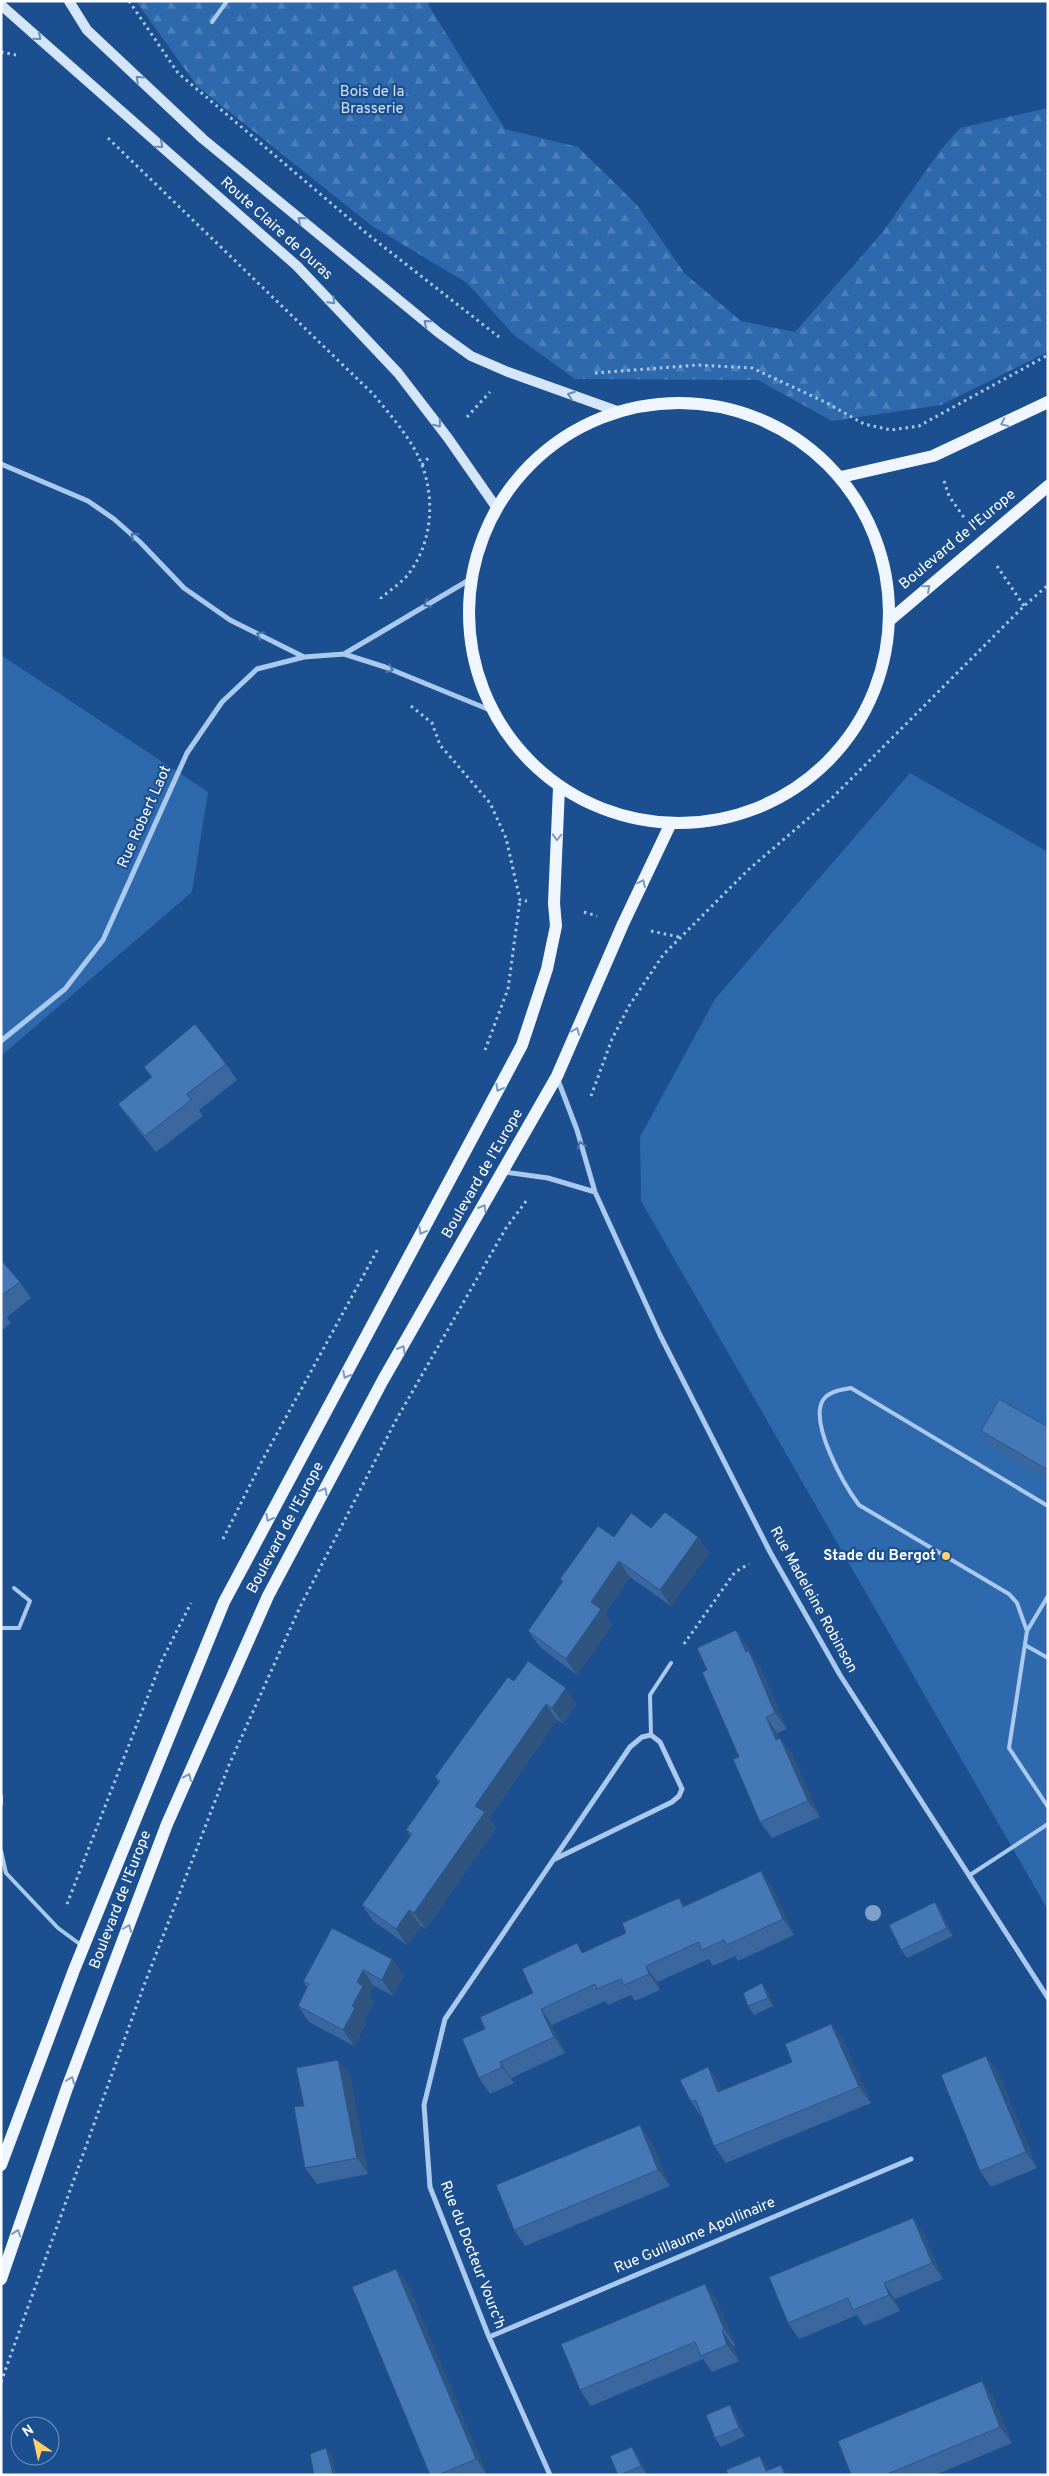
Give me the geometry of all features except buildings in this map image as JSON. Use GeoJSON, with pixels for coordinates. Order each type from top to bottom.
{"type":"FeatureCollection","features":[{"type":"Feature","properties":{"kind":"main road","name":"Route Claire de Duras"},"geometry":{"type":"LineString","coordinates":[[69,1],[87,30],[203,139],[439,333],[471,356],[508,372],[617,411]]}},
{"type":"Feature","properties":{"kind":"main road","name":"Route Claire de Duras"},"geometry":{"type":"LineString","coordinates":[[1,5],[298,266],[398,373],[448,438],[496,507]]}},
{"type":"Feature","properties":{"kind":"main road"},"geometry":{"type":"LineString","coordinates":[[678,402],[738,410],[795,436],[841,477],[869,520],[886,568],[890,620],[878,685],[845,743],[797,789],[736,817],[670,825],[612,814],[559,788],[520,753],[490,710],[472,661],[467,610],[469,580],[496,507],[528,465],[570,433],[617,411],[678,402]]}},
{"type":"Feature","properties":{"kind":"main road"},"geometry":{"type":"LineString","coordinates":[[841,477],[933,456],[1048,402]]}},
{"type":"Feature","properties":{"kind":"main road","name":"Boulevard de l'Europe"},"geometry":{"type":"LineString","coordinates":[[890,620],[1048,486]]}},
{"type":"Feature","properties":{"kind":"main road","name":"Boulevard de l'Europe"},"geometry":{"type":"LineString","coordinates":[[1,2166],[83,1947],[224,1602],[522,1045],[547,969],[556,926],[554,903],[559,788]]}},
{"type":"Feature","properties":{"kind":"main road","name":"Boulevard de l'Europe"},"geometry":{"type":"LineString","coordinates":[[1,2279],[68,2088],[167,1824],[268,1596],[383,1380],[504,1172],[557,1076],[623,924],[670,825]]}},
{"type":"Feature","properties":{"kind":"street"},"geometry":{"type":"LineString","coordinates":[[1,464],[88,502],[114,519],[140,542],[184,588],[230,620],[304,657]]}},
{"type":"Feature","properties":{"kind":"street"},"geometry":{"type":"LineString","coordinates":[[344,654],[469,580]]}},
{"type":"Feature","properties":{"kind":"street"},"geometry":{"type":"LineString","coordinates":[[344,654],[385,667],[490,710]]}},
{"type":"Feature","properties":{"kind":"street","name":"Rue Robert Laot"},"geometry":{"type":"LineString","coordinates":[[1,1041],[65,989],[103,940],[187,753],[222,702],[257,669],[304,657],[344,654]]}},
{"type":"Feature","properties":{"kind":"street","name":"Rue Madeleine Robinson"},"geometry":{"type":"LineString","coordinates":[[557,1076],[564,1100],[577,1130],[595,1192],[660,1335],[770,1552],[840,1676],[1048,1998]]}},
{"type":"Feature","properties":{"kind":"street"},"geometry":{"type":"LineString","coordinates":[[504,1172],[548,1178],[595,1192]]}},
{"type":"Feature","properties":{"kind":"street","name":"Rue du Docteur Vourc'h"},"geometry":{"type":"LineString","coordinates":[[550,2475],[489,2337],[430,2187],[424,2105],[445,2019],[630,1747],[642,1737],[651,1735],[660,1742],[682,1789],[680,1796],[672,1802],[555,1859]]}},
{"type":"Feature","properties":{"kind":"street","name":"Rue Guillaume Apollinaire"},"geometry":{"type":"LineString","coordinates":[[489,2337],[911,2159]]}},
{"type":"Feature","properties":{"kind":"lane"},"geometry":{"type":"LineString","coordinates":[[212,22],[227,1]]}},
{"type":"Feature","properties":{"kind":"lane"},"geometry":{"type":"LineString","coordinates":[[1027,1631],[1017,1603],[1009,1594],[859,1504],[846,1489],[821,1428],[821,1406],[824,1398],[836,1390],[851,1388],[1048,1506]]}},
{"type":"Feature","properties":{"kind":"lane"},"geometry":{"type":"LineString","coordinates":[[1,1628],[19,1628],[30,1601],[14,1588]]}},
{"type":"Feature","properties":{"kind":"lane"},"geometry":{"type":"LineString","coordinates":[[1048,1596],[1027,1631],[1009,1748],[1048,1807]]}},
{"type":"Feature","properties":{"kind":"lane"},"geometry":{"type":"LineString","coordinates":[[1025,1645],[1048,1658]]}},
{"type":"Feature","properties":{"kind":"lane"},"geometry":{"type":"LineString","coordinates":[[651,1735],[650,1695],[671,1663]]}},
{"type":"Feature","properties":{"kind":"lane"},"geometry":{"type":"LineString","coordinates":[[1,1796],[1,1804]]}},
{"type":"Feature","properties":{"kind":"lane"},"geometry":{"type":"LineString","coordinates":[[970,1875],[1048,1824]]}},
{"type":"Feature","properties":{"kind":"lane"},"geometry":{"type":"LineString","coordinates":[[1,1851],[6,1873],[58,1928],[83,1947]]}},
{"type":"Feature","properties":{"kind":"path"},"geometry":{"type":"LineString","coordinates":[[129,1],[178,72],[366,233],[520,353],[508,372]]}},
{"type":"Feature","properties":{"kind":"path"},"geometry":{"type":"LineString","coordinates":[[1,52],[16,55],[23,62]]}},
{"type":"Feature","properties":{"kind":"path"},"geometry":{"type":"LineString","coordinates":[[104,134],[374,395],[399,426],[422,465],[431,508],[426,541],[410,572],[381,598],[381,631]]}},
{"type":"Feature","properties":{"kind":"path"},"geometry":{"type":"LineString","coordinates":[[587,371],[596,373],[696,365],[752,368],[827,403],[864,424],[892,430],[919,426],[1048,355]]}},
{"type":"Feature","properties":{"kind":"path"},"geometry":{"type":"LineString","coordinates":[[577,1130],[612,1039],[628,1006],[647,976],[680,937],[748,870],[832,798],[1024,606],[1048,585]]}},
{"type":"Feature","properties":{"kind":"path"},"geometry":{"type":"LineString","coordinates":[[385,667],[390,689],[432,723],[440,745]]}},
{"type":"Feature","properties":{"kind":"path"},"geometry":{"type":"LineString","coordinates":[[1,2382],[143,1988],[225,1774],[299,1609],[395,1422],[506,1228],[525,1202],[548,1178]]}},
{"type":"Feature","properties":{"kind":"path"},"geometry":{"type":"LineString","coordinates":[[671,1663],[735,1572],[770,1552]]}},
{"type":"Feature","properties":{"kind":"green space","name":"Bois de la Brasserie"},"geometry":{"type":"Polygon","coordinates":[[[136,1],[428,1],[429,6],[505,129],[578,147],[637,205],[685,274],[741,321],[795,332],[882,233],[940,151],[960,128],[1048,108],[1048,352],[941,405],[832,421],[758,380],[575,379],[514,335],[467,283],[372,226],[197,86],[136,1]]]}},
{"type":"Feature","properties":{"kind":"green space"},"geometry":{"type":"Polygon","coordinates":[[[1,655],[208,792],[192,892],[1,1056],[1,655]]]}},
{"type":"Feature","properties":{"kind":"green space","name":"Stade du Bergot"},"geometry":{"type":"Polygon","coordinates":[[[910,773],[1048,852],[1048,1910],[641,1201],[640,1137],[715,999],[910,773]]]}},
{"type":"Feature","properties":{"kind":"place","name":"Stade du Bergot"},"geometry":{"type":"Point","coordinates":[946,1556]}}]}
